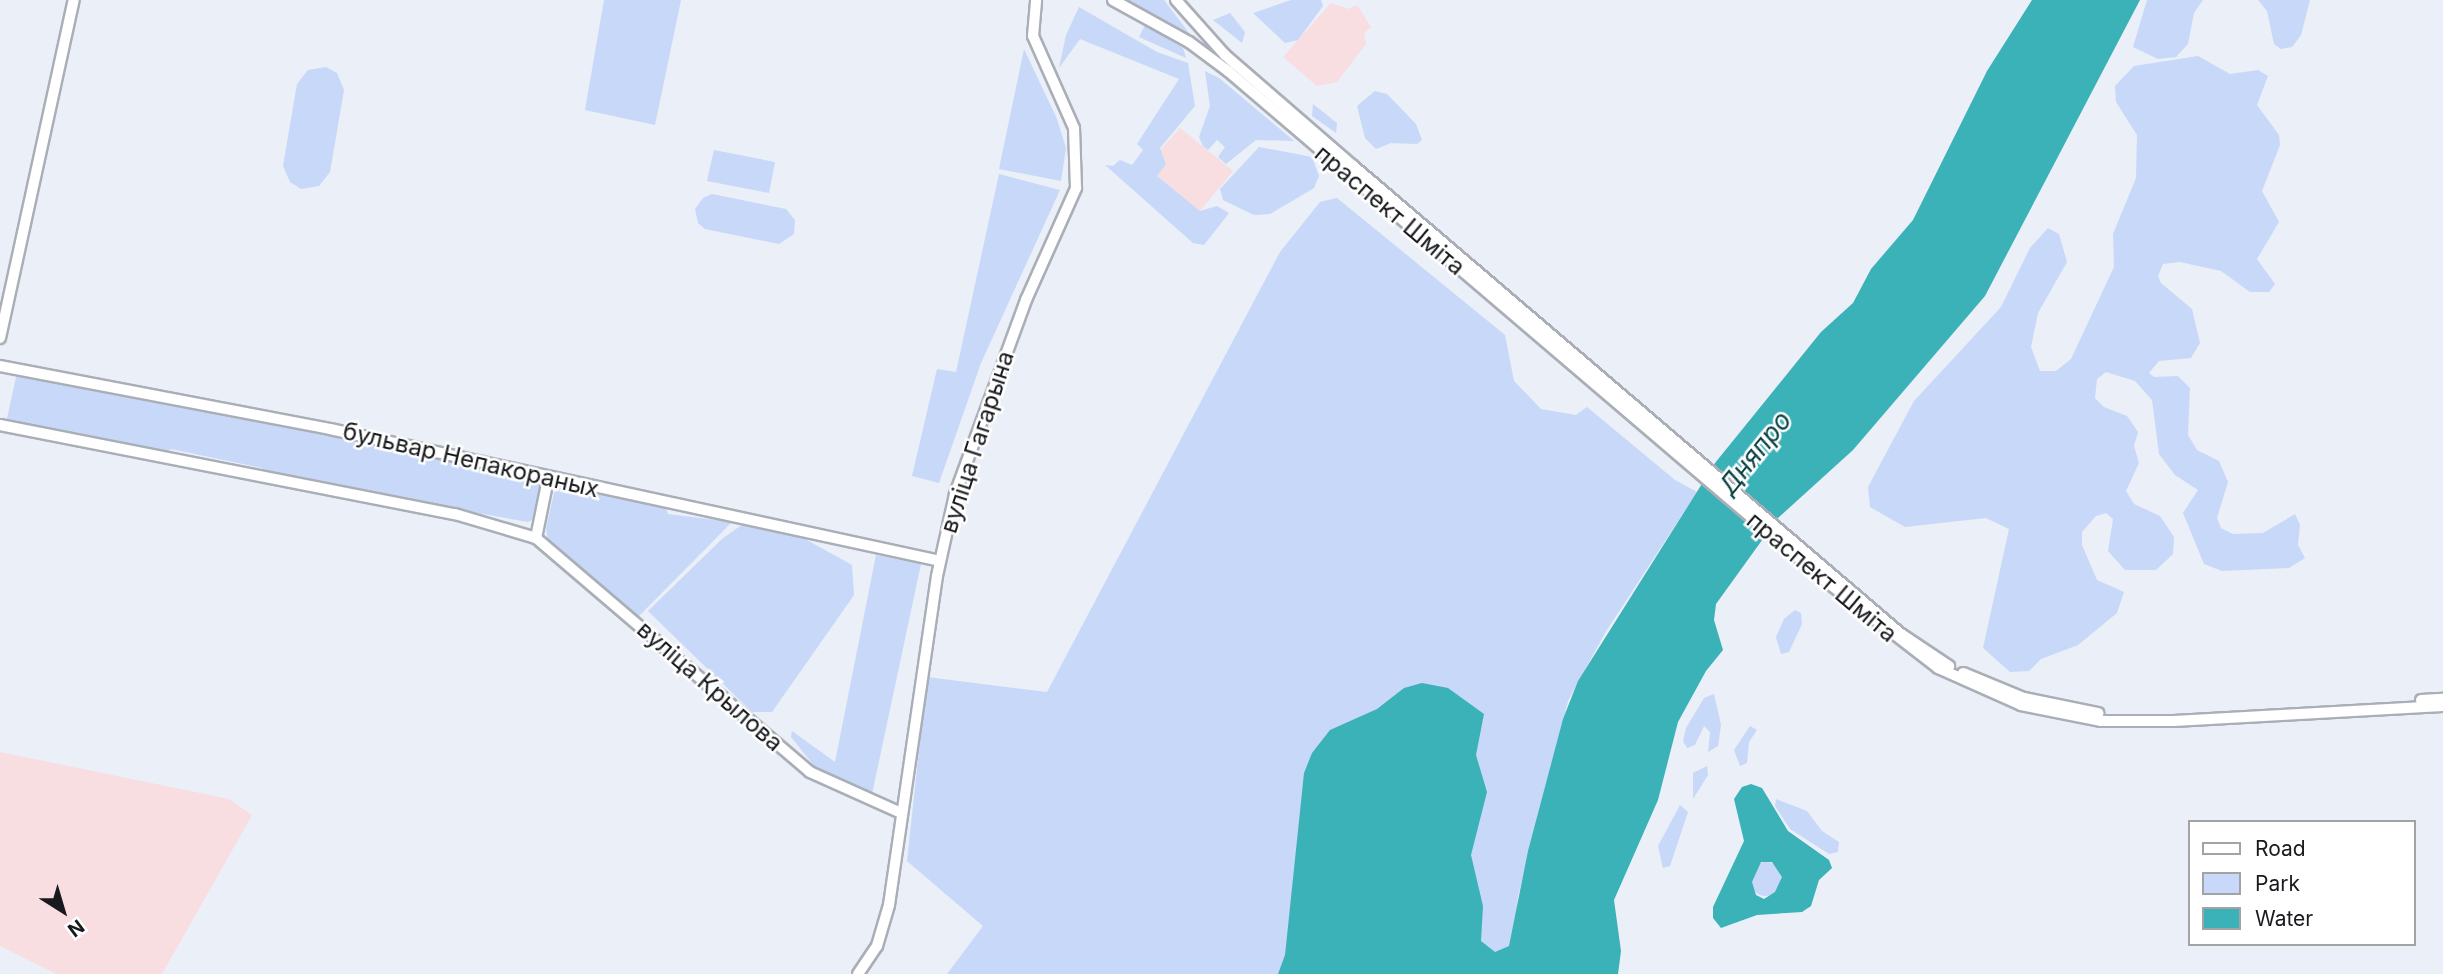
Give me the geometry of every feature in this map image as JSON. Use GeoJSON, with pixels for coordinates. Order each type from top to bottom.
{"type":"FeatureCollection","features":[{"type":"Feature","properties":{"kind":"main road"},"geometry":{"type":"LineString","coordinates":[[0,338],[74,0]]}},
{"type":"Feature","properties":{"kind":"main road","name":"праспект Шміта"},"geometry":{"type":"LineString","coordinates":[[1113,0],[1189,42],[1228,71],[1828,578],[1940,665],[2021,705],[2112,721],[2443,706]]}},
{"type":"Feature","properties":{"kind":"main road","name":"праспект Шміта"},"geometry":{"type":"LineString","coordinates":[[1175,0],[1226,55],[1596,380]]}},
{"type":"Feature","properties":{"kind":"main road","name":"вуліца Гагарына"},"geometry":{"type":"LineString","coordinates":[[858,974],[884,926],[899,812],[940,561],[955,494],[990,395],[1076,188],[1074,128],[1033,36],[1036,2]]}},
{"type":"Feature","properties":{"kind":"main road","name":"бульвар Непакораных"},"geometry":{"type":"LineString","coordinates":[[0,366],[330,429],[548,479],[940,561]]}},
{"type":"Feature","properties":{"kind":"main road"},"geometry":{"type":"LineString","coordinates":[[0,425],[455,514],[536,538],[548,479]]}},
{"type":"Feature","properties":{"kind":"main road","name":"вуліца Крылова"},"geometry":{"type":"LineString","coordinates":[[536,538],[810,772],[899,812]]}},
{"type":"Feature","properties":{"kind":"main road","name":"праспект Шміта"},"geometry":{"type":"LineString","coordinates":[[1973,682],[2057,707],[2141,716],[2443,699]]}},
{"type":"Feature","properties":{"kind":"shaded area"},"geometry":{"type":"Polygon","coordinates":[[[1331,3],[1348,9],[1357,5],[1371,27],[1364,33],[1366,44],[1337,82],[1317,86],[1283,57],[1331,3]]]}},
{"type":"Feature","properties":{"kind":"shaded area"},"geometry":{"type":"Polygon","coordinates":[[[1180,128],[1233,171],[1200,211],[1157,176],[1166,164],[1161,149],[1180,128]]]}},
{"type":"Feature","properties":{"kind":"shaded area"},"geometry":{"type":"Polygon","coordinates":[[[0,752],[229,799],[252,815],[162,974],[56,974],[0,946],[0,752]]]}},
{"type":"Feature","properties":{"kind":"green space"},"geometry":{"type":"Polygon","coordinates":[[[604,0],[681,0],[655,125],[585,110],[604,0]]]}},
{"type":"Feature","properties":{"kind":"green space"},"geometry":{"type":"Polygon","coordinates":[[[1125,0],[1164,0],[1195,41],[1125,0]]]}},
{"type":"Feature","properties":{"kind":"green space"},"geometry":{"type":"Polygon","coordinates":[[[1291,0],[1321,0],[1323,6],[1298,40],[1285,43],[1253,13],[1291,0]]]}},
{"type":"Feature","properties":{"kind":"green space"},"geometry":{"type":"Polygon","coordinates":[[[2147,0],[2203,0],[2194,13],[2188,44],[2176,57],[2158,59],[2133,47],[2147,0]]]}},
{"type":"Feature","properties":{"kind":"green space"},"geometry":{"type":"Polygon","coordinates":[[[2258,0],[2310,0],[2301,35],[2292,47],[2281,49],[2274,44],[2267,11],[2258,0]]]}},
{"type":"Feature","properties":{"kind":"green space"},"geometry":{"type":"Polygon","coordinates":[[[1079,7],[1157,52],[1188,63],[1195,106],[1160,148],[1166,164],[1157,176],[1200,211],[1217,206],[1229,213],[1204,245],[1193,243],[1105,165],[1113,166],[1120,160],[1132,165],[1143,150],[1137,144],[1179,79],[1080,39],[1059,68],[1066,35],[1079,7]]]}},
{"type":"Feature","properties":{"kind":"green space"},"geometry":{"type":"Polygon","coordinates":[[[1230,13],[1245,32],[1242,43],[1213,20],[1230,13]]]}},
{"type":"Feature","properties":{"kind":"green space"},"geometry":{"type":"Polygon","coordinates":[[[1145,25],[1183,48],[1186,58],[1139,37],[1145,25]]]}},
{"type":"Feature","properties":{"kind":"green space"},"geometry":{"type":"Polygon","coordinates":[[[1024,49],[1057,119],[1066,148],[1061,181],[999,169],[1024,49]]]}},
{"type":"Feature","properties":{"kind":"green space"},"geometry":{"type":"Polygon","coordinates":[[[2198,56],[2230,74],[2258,70],[2268,76],[2257,105],[2279,135],[2280,145],[2262,191],[2279,222],[2257,259],[2275,284],[2269,292],[2250,292],[2221,271],[2180,262],[2163,264],[2158,276],[2161,283],[2192,309],[2200,343],[2191,358],[2159,361],[2149,373],[2154,377],[2178,376],[2190,388],[2188,435],[2197,450],[2219,461],[2228,482],[2217,518],[2221,528],[2233,534],[2263,533],[2295,514],[2300,525],[2298,545],[2305,558],[2289,568],[2222,571],[2204,564],[2183,513],[2198,490],[2175,475],[2159,454],[2152,400],[2135,381],[2106,372],[2097,379],[2095,398],[2104,407],[2127,416],[2138,432],[2134,446],[2139,463],[2126,491],[2134,504],[2160,516],[2174,537],[2173,554],[2156,570],[2125,570],[2108,551],[2113,519],[2106,513],[2096,516],[2082,532],[2082,545],[2097,580],[2124,592],[2117,613],[2078,645],[2041,659],[2029,671],[2010,672],[1983,648],[2009,529],[1986,518],[1905,527],[1870,507],[1868,487],[1914,401],[2001,307],[2030,248],[2048,228],[2059,234],[2067,262],[2038,313],[2031,347],[2040,371],[2056,371],[2071,359],[2114,267],[2113,234],[2136,178],[2137,135],[2116,102],[2115,86],[2134,66],[2198,56]]]}},
{"type":"Feature","properties":{"kind":"green space"},"geometry":{"type":"Polygon","coordinates":[[[326,67],[337,73],[344,90],[330,172],[319,186],[301,189],[290,182],[283,166],[297,84],[308,70],[326,67]]]}},
{"type":"Feature","properties":{"kind":"green space"},"geometry":{"type":"Polygon","coordinates":[[[1205,71],[1219,78],[1294,141],[1256,140],[1226,164],[1218,157],[1225,147],[1217,140],[1208,150],[1199,137],[1210,106],[1205,71]]]}},
{"type":"Feature","properties":{"kind":"green space"},"geometry":{"type":"Polygon","coordinates":[[[1375,91],[1387,94],[1416,124],[1422,140],[1417,144],[1391,143],[1376,149],[1365,138],[1357,106],[1375,91]]]}},
{"type":"Feature","properties":{"kind":"green space"},"geometry":{"type":"Polygon","coordinates":[[[1313,104],[1337,123],[1336,133],[1312,116],[1313,104]]]}},
{"type":"Feature","properties":{"kind":"green space"},"geometry":{"type":"Polygon","coordinates":[[[1259,147],[1312,157],[1319,176],[1314,188],[1270,214],[1254,215],[1223,200],[1220,189],[1259,147]]]}},
{"type":"Feature","properties":{"kind":"green space"},"geometry":{"type":"Polygon","coordinates":[[[714,150],[775,162],[769,193],[707,181],[714,150]]]}},
{"type":"Feature","properties":{"kind":"green space"},"geometry":{"type":"Polygon","coordinates":[[[999,174],[1060,190],[981,363],[939,483],[912,476],[937,369],[956,372],[999,174]]]}},
{"type":"Feature","properties":{"kind":"green space"},"geometry":{"type":"Polygon","coordinates":[[[712,194],[786,209],[795,220],[794,234],[779,244],[705,229],[698,223],[695,209],[703,198],[712,194]]]}},
{"type":"Feature","properties":{"kind":"green space"},"geometry":{"type":"Polygon","coordinates":[[[1337,198],[1505,335],[1514,381],[1541,409],[1576,415],[1587,407],[1675,480],[1697,492],[1605,633],[1568,701],[1518,896],[1511,974],[947,974],[983,926],[907,861],[927,677],[1047,692],[1280,252],[1320,202],[1337,198]]]}},
{"type":"Feature","properties":{"kind":"green space"},"geometry":{"type":"Polygon","coordinates":[[[17,373],[532,475],[541,486],[534,519],[528,522],[263,475],[262,468],[171,449],[164,455],[6,423],[17,373]]]}},
{"type":"Feature","properties":{"kind":"green space"},"geometry":{"type":"Polygon","coordinates":[[[563,486],[666,509],[668,514],[732,522],[637,618],[548,540],[546,529],[554,493],[563,486]]]}},
{"type":"Feature","properties":{"kind":"green space"},"geometry":{"type":"Polygon","coordinates":[[[743,524],[805,539],[852,565],[854,595],[772,712],[752,712],[648,611],[722,539],[743,524]]]}},
{"type":"Feature","properties":{"kind":"green space"},"geometry":{"type":"Polygon","coordinates":[[[876,555],[921,564],[872,794],[816,768],[791,737],[792,731],[835,762],[876,555]]]}},
{"type":"Feature","properties":{"kind":"green space"},"geometry":{"type":"Polygon","coordinates":[[[1795,610],[1801,613],[1802,624],[1789,652],[1781,654],[1776,637],[1784,619],[1795,610]]]}},
{"type":"Feature","properties":{"kind":"green space"},"geometry":{"type":"Polygon","coordinates":[[[1714,694],[1721,725],[1718,746],[1708,752],[1710,732],[1704,726],[1695,745],[1687,748],[1683,741],[1686,728],[1704,698],[1714,694]]]}},
{"type":"Feature","properties":{"kind":"green space"},"geometry":{"type":"Polygon","coordinates":[[[1750,726],[1757,730],[1749,742],[1747,763],[1740,766],[1734,750],[1750,726]]]}},
{"type":"Feature","properties":{"kind":"green space"},"geometry":{"type":"Polygon","coordinates":[[[1707,766],[1708,775],[1693,799],[1693,773],[1707,766]]]}},
{"type":"Feature","properties":{"kind":"green space"},"geometry":{"type":"Polygon","coordinates":[[[1776,799],[1807,811],[1822,831],[1839,842],[1838,852],[1829,854],[1790,829],[1775,806],[1776,799]]]}},
{"type":"Feature","properties":{"kind":"green space"},"geometry":{"type":"Polygon","coordinates":[[[1680,805],[1688,812],[1670,866],[1663,868],[1658,846],[1680,805]]]}},
{"type":"Feature","properties":{"kind":"green space"},"geometry":{"type":"Polygon","coordinates":[[[1766,862],[1778,867],[1783,879],[1778,891],[1766,896],[1754,891],[1749,879],[1754,867],[1766,862]]]}},
{"type":"Feature","properties":{"kind":"water","name":"Дняпро"},"geometry":{"type":"Polygon","coordinates":[[[2032,0],[2140,0],[1985,296],[1853,450],[1778,518],[1716,604],[1714,620],[1723,650],[1706,671],[1678,722],[1658,800],[1614,900],[1621,951],[1618,974],[1278,974],[1285,955],[1304,773],[1312,753],[1330,730],[1377,709],[1404,688],[1422,683],[1448,688],[1484,714],[1476,755],[1487,792],[1471,855],[1483,906],[1481,941],[1495,952],[1509,946],[1528,851],[1563,719],[1578,681],[1715,463],[1821,332],[1853,303],[1871,269],[1913,220],[1987,71],[2032,0]]]}},
{"type":"Feature","properties":{"kind":"water"},"geometry":{"type":"Polygon","coordinates":[[[1751,784],[1762,788],[1788,831],[1829,860],[1832,868],[1819,880],[1811,906],[1802,912],[1757,915],[1721,928],[1713,918],[1713,907],[1744,841],[1734,799],[1742,787],[1751,784]],[[1761,862],[1752,882],[1756,895],[1764,899],[1775,892],[1782,877],[1772,862],[1761,862]]]}}]}
